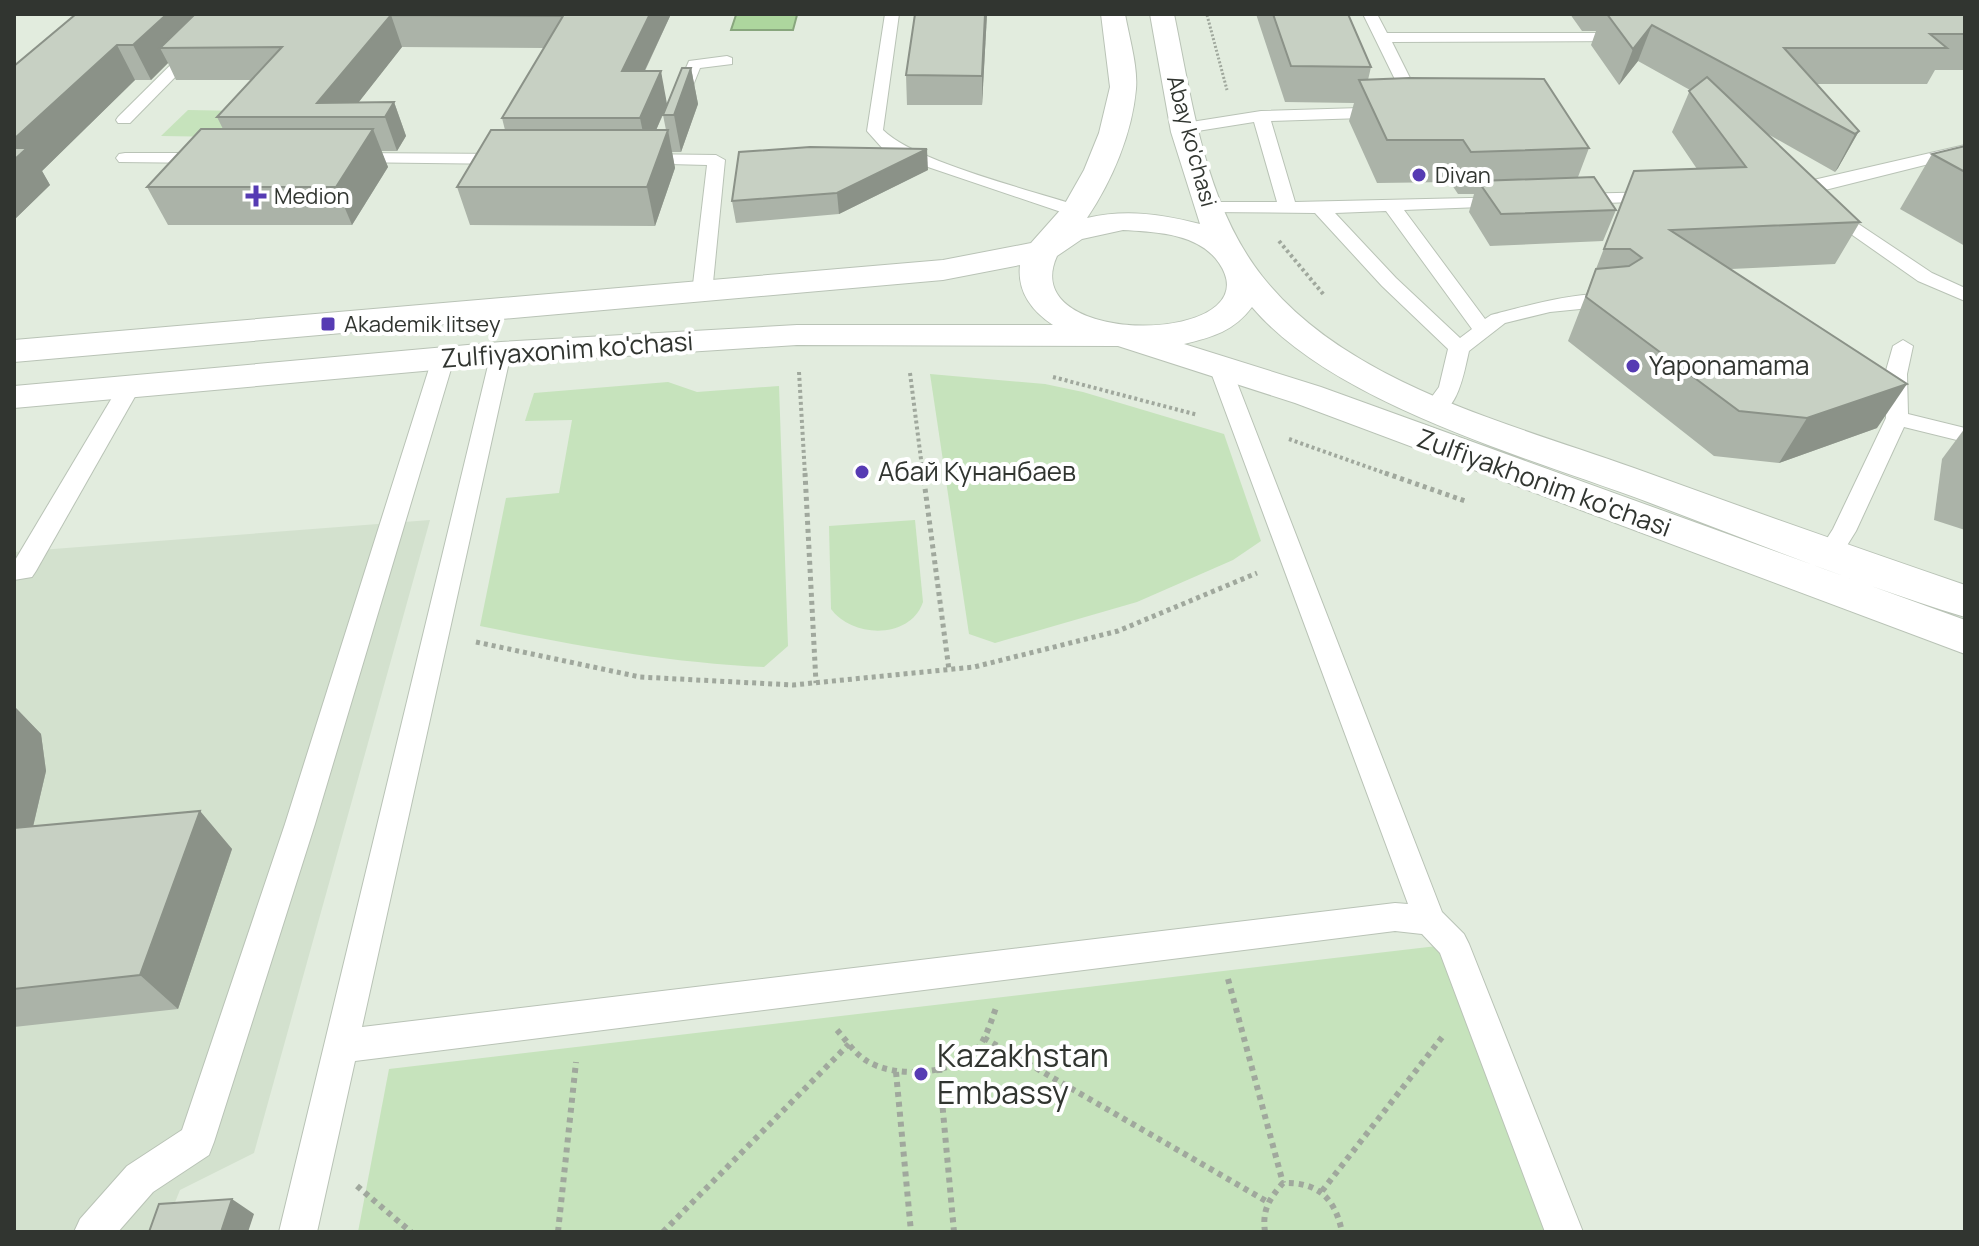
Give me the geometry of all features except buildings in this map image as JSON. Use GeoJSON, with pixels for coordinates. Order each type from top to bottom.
{"type":"FeatureCollection","features":[{"type":"Feature","properties":{"kind":"main road"},"geometry":{"type":"LineString","coordinates":[[1042,251],[1062,235],[1090,225],[1123,221],[1158,223],[1191,231],[1218,244],[1236,262],[1244,282],[1239,301],[1222,318],[1195,331],[1159,337],[1121,336],[1089,329],[1063,317],[1044,302],[1034,284],[1034,267],[1042,251],[1076,211],[1099,170],[1113,133],[1123,87],[1113,14]]}},
{"type":"Feature","properties":{"kind":"main road","name":"Abay ko'chasi"},"geometry":{"type":"LineString","coordinates":[[1162,14],[1185,128],[1206,207],[1236,262]]}},
{"type":"Feature","properties":{"kind":"main road","name":"Zulfiyaxonim ko'chasi"},"geometry":{"type":"LineString","coordinates":[[14,351],[943,270],[1042,251]]}},
{"type":"Feature","properties":{"kind":"main road","name":"Zulfiyakhonim ko'chasi"},"geometry":{"type":"LineString","coordinates":[[1236,262],[1273,310],[1310,340],[1380,383],[1434,409],[1965,601]]}},
{"type":"Feature","properties":{"kind":"main road","name":"Zulfiyaxonim ko'chasi"},"geometry":{"type":"LineString","coordinates":[[14,397],[501,353],[797,335],[1121,336]]}},
{"type":"Feature","properties":{"kind":"main road","name":"Zulfiyakhonim ko'chasi"},"geometry":{"type":"LineString","coordinates":[[1121,336],[1308,395],[1965,637]]}},
{"type":"Feature","properties":{"kind":"lane"},"geometry":{"type":"LineString","coordinates":[[124,120],[230,14]]}},
{"type":"Feature","properties":{"kind":"lane"},"geometry":{"type":"LineString","coordinates":[[892,14],[875,131],[890,146],[930,162],[1076,211]]}},
{"type":"Feature","properties":{"kind":"lane"},"geometry":{"type":"LineString","coordinates":[[1185,128],[1234,118],[1394,112],[1416,106],[1370,14]]}},
{"type":"Feature","properties":{"kind":"lane"},"geometry":{"type":"LineString","coordinates":[[1381,38],[1639,37]]}},
{"type":"Feature","properties":{"kind":"lane"},"geometry":{"type":"LineString","coordinates":[[672,118],[694,64],[727,61]]}},
{"type":"Feature","properties":{"kind":"lane"},"geometry":{"type":"LineString","coordinates":[[1261,116],[1288,208]]}},
{"type":"Feature","properties":{"kind":"lane"},"geometry":{"type":"LineString","coordinates":[[1965,150],[1815,185],[1808,191],[1810,199],[1925,277],[1965,295]]}},
{"type":"Feature","properties":{"kind":"lane"},"geometry":{"type":"LineString","coordinates":[[625,159],[659,152],[723,160],[702,293]]}},
{"type":"Feature","properties":{"kind":"lane"},"geometry":{"type":"LineString","coordinates":[[125,158],[218,158]]}},
{"type":"Feature","properties":{"kind":"lane"},"geometry":{"type":"LineString","coordinates":[[328,158],[531,159]]}},
{"type":"Feature","properties":{"kind":"lane"},"geometry":{"type":"LineString","coordinates":[[869,161],[930,162]]}},
{"type":"Feature","properties":{"kind":"lane"},"geometry":{"type":"LineString","coordinates":[[1206,207],[1320,208],[1677,196]]}},
{"type":"Feature","properties":{"kind":"lane"},"geometry":{"type":"LineString","coordinates":[[1390,204],[1482,329]]}},
{"type":"Feature","properties":{"kind":"lane"},"geometry":{"type":"LineString","coordinates":[[1320,208],[1389,282],[1459,348]]}},
{"type":"Feature","properties":{"kind":"lane"},"geometry":{"type":"LineString","coordinates":[[1434,409],[1450,388],[1459,348],[1498,319],[1550,306],[1610,300]]}},
{"type":"Feature","properties":{"kind":"lane"},"geometry":{"type":"LineString","coordinates":[[1829,554],[1844,531],[1897,418],[1896,374],[1903,346]]}},
{"type":"Feature","properties":{"kind":"lane"},"geometry":{"type":"LineString","coordinates":[[298,1232],[501,353]]}},
{"type":"Feature","properties":{"kind":"lane"},"geometry":{"type":"LineString","coordinates":[[93,1232],[140,1179],[196,1142],[300,824],[443,359]]}},
{"type":"Feature","properties":{"kind":"lane"},"geometry":{"type":"LineString","coordinates":[[1220,367],[1430,921],[1453,944],[1564,1232]]}},
{"type":"Feature","properties":{"kind":"lane"},"geometry":{"type":"LineString","coordinates":[[14,571],[23,571],[130,386]]}},
{"type":"Feature","properties":{"kind":"lane"},"geometry":{"type":"LineString","coordinates":[[1897,418],[1965,435]]}},
{"type":"Feature","properties":{"kind":"lane"},"geometry":{"type":"LineString","coordinates":[[342,1046],[1395,917],[1430,921]]}},
{"type":"Feature","properties":{"kind":"path"},"geometry":{"type":"LineString","coordinates":[[1207,14],[1234,118]]}},
{"type":"Feature","properties":{"kind":"path"},"geometry":{"type":"LineString","coordinates":[[1257,208],[1260,218],[1331,303]]}},
{"type":"Feature","properties":{"kind":"path"},"geometry":{"type":"LineString","coordinates":[[797,335],[816,683]]}},
{"type":"Feature","properties":{"kind":"path"},"geometry":{"type":"LineString","coordinates":[[905,336],[949,670]]}},
{"type":"Feature","properties":{"kind":"path"},"geometry":{"type":"LineString","coordinates":[[1040,375],[1270,432],[1480,506]]}},
{"type":"Feature","properties":{"kind":"path"},"geometry":{"type":"LineString","coordinates":[[437,633],[640,677],[793,685],[974,667],[1118,631],[1291,559]]}},
{"type":"Feature","properties":{"kind":"path"},"geometry":{"type":"LineString","coordinates":[[803,989],[868,1062],[896,1072],[939,1068],[972,1054],[984,1038],[1015,963]]}},
{"type":"Feature","properties":{"kind":"path"},"geometry":{"type":"LineString","coordinates":[[1225,970],[1283,1183]]}},
{"type":"Feature","properties":{"kind":"path"},"geometry":{"type":"LineString","coordinates":[[1322,1191],[1473,998]]}},
{"type":"Feature","properties":{"kind":"path"},"geometry":{"type":"LineString","coordinates":[[558,1232],[581,1016]]}},
{"type":"Feature","properties":{"kind":"path"},"geometry":{"type":"LineString","coordinates":[[984,1038],[1266,1201]]}},
{"type":"Feature","properties":{"kind":"path"},"geometry":{"type":"LineString","coordinates":[[663,1232],[849,1044]]}},
{"type":"Feature","properties":{"kind":"path"},"geometry":{"type":"LineString","coordinates":[[939,1068],[954,1232]]}},
{"type":"Feature","properties":{"kind":"path"},"geometry":{"type":"LineString","coordinates":[[896,1072],[911,1232]]}},
{"type":"Feature","properties":{"kind":"path"},"geometry":{"type":"LineString","coordinates":[[317,1151],[411,1232]]}},
{"type":"Feature","properties":{"kind":"path"},"geometry":{"type":"LineString","coordinates":[[1265,1232],[1261,1215],[1266,1201],[1283,1183],[1303,1181],[1322,1191],[1337,1209],[1343,1232]]}},
{"type":"Feature","properties":{"kind":"shaded area"},"geometry":{"type":"Polygon","coordinates":[[[736,15],[797,15],[793,30],[731,30],[736,15]]]}},
{"type":"Feature","properties":{"kind":"shaded area"},"geometry":{"type":"Polygon","coordinates":[[[188,110],[302,112],[279,138],[161,136],[188,110]]]}},
{"type":"Feature","properties":{"kind":"shaded area"},"geometry":{"type":"Polygon","coordinates":[[[930,374],[1045,384],[1083,392],[1224,434],[1261,541],[1233,560],[1137,602],[995,643],[969,634],[930,374]]]}},
{"type":"Feature","properties":{"kind":"shaded area"},"geometry":{"type":"Polygon","coordinates":[[[668,382],[697,392],[779,386],[788,646],[764,667],[727,665],[621,652],[480,626],[506,498],[559,493],[572,420],[525,421],[534,393],[668,382]]]}},
{"type":"Feature","properties":{"kind":"shaded area"},"geometry":{"type":"Polygon","coordinates":[[[430,520],[254,1153],[180,1190],[163,1232],[14,1232],[14,552],[430,520]]]}},
{"type":"Feature","properties":{"kind":"shaded area"},"geometry":{"type":"Polygon","coordinates":[[[915,520],[923,602],[916,614],[894,629],[880,631],[866,630],[840,619],[831,609],[829,526],[915,520]]]}},
{"type":"Feature","properties":{"kind":"shaded area"},"geometry":{"type":"Polygon","coordinates":[[[1437,946],[1545,1232],[358,1232],[389,1069],[1437,946]]]}},
{"type":"Feature","properties":{"kind":"place","name":"Divan"},"geometry":{"type":"Point","coordinates":[1419,175]}},
{"type":"Feature","properties":{"kind":"place","name":"Medion"},"geometry":{"type":"Point","coordinates":[256,196]}},
{"type":"Feature","properties":{"kind":"place","name":"Akademik litsey"},"geometry":{"type":"Point","coordinates":[328,324]}},
{"type":"Feature","properties":{"kind":"place","name":"Yaponamama"},"geometry":{"type":"Point","coordinates":[1633,366]}},
{"type":"Feature","properties":{"kind":"place","name":"Абай Кунанбаев"},"geometry":{"type":"Point","coordinates":[862,472]}},
{"type":"Feature","properties":{"kind":"place","name":"Kazakhstan Embassy"},"geometry":{"type":"Point","coordinates":[921,1074]}}]}
